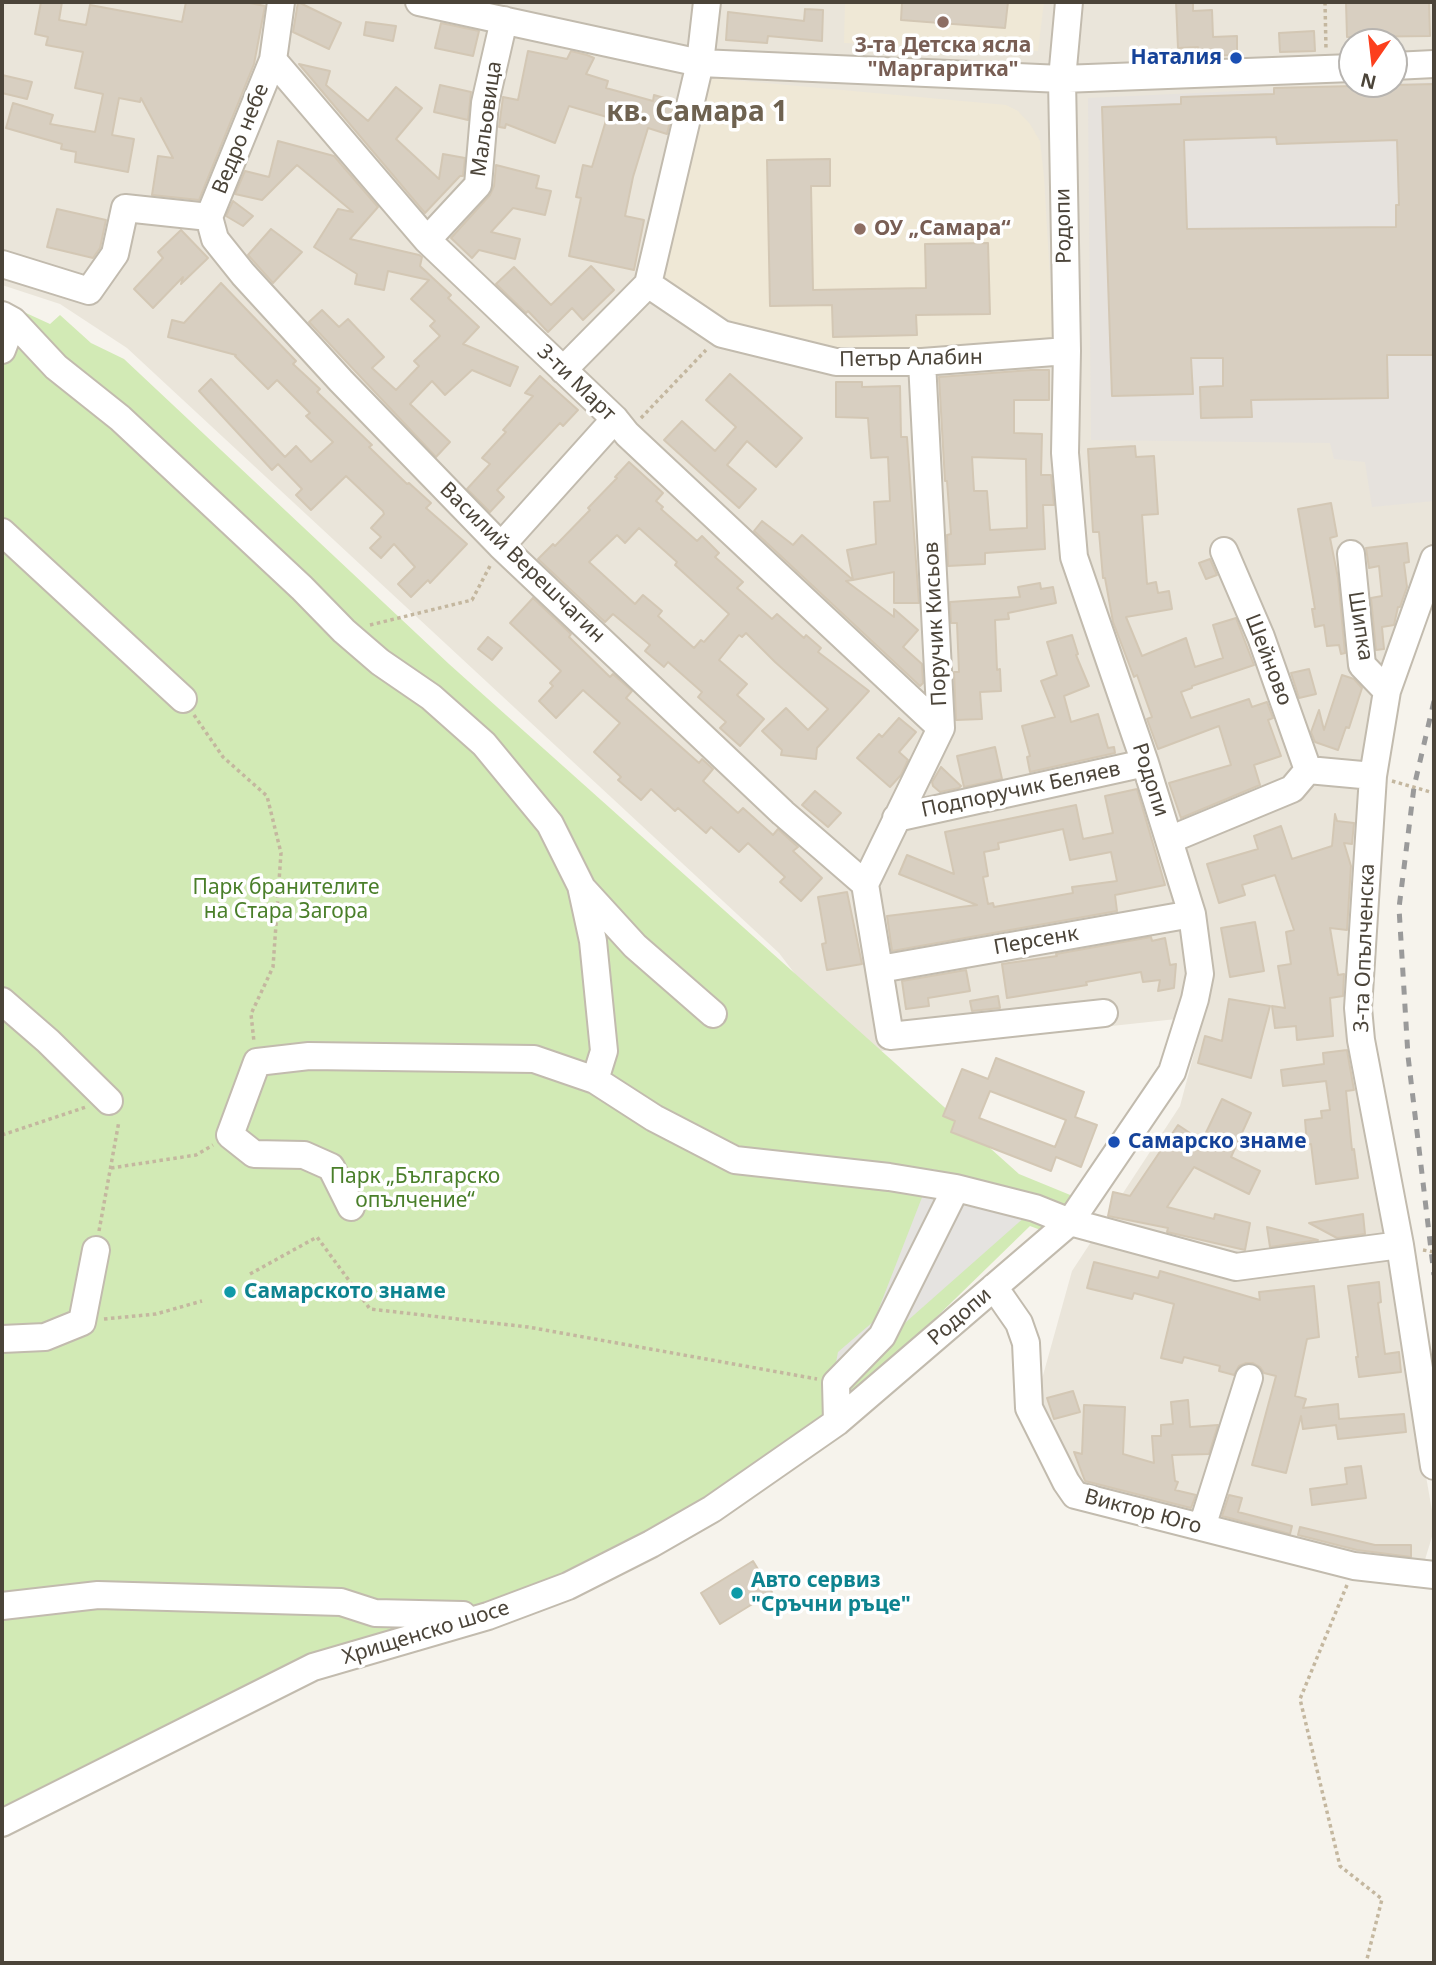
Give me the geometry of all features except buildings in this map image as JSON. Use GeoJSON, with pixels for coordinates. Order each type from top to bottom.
{"type":"FeatureCollection","features":[{"type":"Feature","properties":{"kind":"street"},"geometry":{"type":"LineString","coordinates":[[273,60],[281,2]]}},
{"type":"Feature","properties":{"kind":"street"},"geometry":{"type":"LineString","coordinates":[[419,2],[521,16],[700,63],[1062,79],[1338,68]]}},
{"type":"Feature","properties":{"kind":"street"},"geometry":{"type":"LineString","coordinates":[[562,370],[648,284],[700,63],[707,2]]}},
{"type":"Feature","properties":{"kind":"street","name":"Родопи"},"geometry":{"type":"LineString","coordinates":[[837,1422],[1070,1222],[1172,1072],[1200,974],[1192,914],[1145,763],[1074,557],[1065,453],[1067,351],[1062,79],[1069,2]]}},
{"type":"Feature","properties":{"kind":"street","name":"Мальовица"},"geometry":{"type":"LineString","coordinates":[[427,240],[478,185],[485,103],[521,16]]}},
{"type":"Feature","properties":{"kind":"street","name":"Ведро небе"},"geometry":{"type":"LineString","coordinates":[[209,217],[273,60]]}},
{"type":"Feature","properties":{"kind":"street","name":"3-ти Март"},"geometry":{"type":"LineString","coordinates":[[273,60],[427,240],[941,728]]}},
{"type":"Feature","properties":{"kind":"street"},"geometry":{"type":"LineString","coordinates":[[1408,65],[1434,64]]}},
{"type":"Feature","properties":{"kind":"street"},"geometry":{"type":"LineString","coordinates":[[2,264],[89,291],[115,254],[125,208],[209,217]]}},
{"type":"Feature","properties":{"kind":"street","name":"Василий Верешчагин"},"geometry":{"type":"LineString","coordinates":[[209,217],[215,239],[243,274],[341,382],[501,546],[783,813],[865,884]]}},
{"type":"Feature","properties":{"kind":"street","name":"Петър Алабин"},"geometry":{"type":"LineString","coordinates":[[648,284],[722,334],[836,362],[922,362],[1067,351]]}},
{"type":"Feature","properties":{"kind":"street"},"geometry":{"type":"LineString","coordinates":[[2,350],[7,318]]}},
{"type":"Feature","properties":{"kind":"street"},"geometry":{"type":"LineString","coordinates":[[7,318],[56,367],[120,418],[344,631],[380,662],[431,697],[484,744],[550,824],[580,886],[593,941],[604,1051],[595,1080]]}},
{"type":"Feature","properties":{"kind":"street","name":"Поручик Кисьов"},"geometry":{"type":"LineString","coordinates":[[865,884],[941,728],[922,362]]}},
{"type":"Feature","properties":{"kind":"street"},"geometry":{"type":"LineString","coordinates":[[501,546],[621,427]]}},
{"type":"Feature","properties":{"kind":"street"},"geometry":{"type":"LineString","coordinates":[[2,532],[183,699]]}},
{"type":"Feature","properties":{"kind":"street","name":"Шейново"},"geometry":{"type":"LineString","coordinates":[[1224,551],[1261,637],[1308,770]]}},
{"type":"Feature","properties":{"kind":"street","name":"Шипка"},"geometry":{"type":"LineString","coordinates":[[1351,554],[1362,665],[1387,691]]}},
{"type":"Feature","properties":{"kind":"street","name":"3-та Опълченска"},"geometry":{"type":"LineString","coordinates":[[1434,558],[1387,691],[1373,776],[1358,1008],[1361,1041],[1400,1245],[1434,1466]]}},
{"type":"Feature","properties":{"kind":"street","name":"Подпоручик Беляев"},"geometry":{"type":"LineString","coordinates":[[896,818],[1145,763]]}},
{"type":"Feature","properties":{"kind":"street"},"geometry":{"type":"LineString","coordinates":[[1169,840],[1292,789],[1308,770],[1373,776]]}},
{"type":"Feature","properties":{"kind":"street"},"geometry":{"type":"LineString","coordinates":[[865,884],[890,1035],[1104,1013]]}},
{"type":"Feature","properties":{"kind":"street"},"geometry":{"type":"LineString","coordinates":[[580,886],[635,946],[713,1014]]}},
{"type":"Feature","properties":{"kind":"street","name":"Персенк"},"geometry":{"type":"LineString","coordinates":[[880,968],[1192,914]]}},
{"type":"Feature","properties":{"kind":"street"},"geometry":{"type":"LineString","coordinates":[[2,1001],[48,1041],[109,1101]]}},
{"type":"Feature","properties":{"kind":"street"},"geometry":{"type":"LineString","coordinates":[[351,1208],[331,1167],[303,1155],[254,1154],[230,1135],[257,1062],[309,1056],[534,1059],[595,1080],[654,1118],[736,1160],[889,1177],[956,1188],[1035,1208],[1070,1222],[1237,1267],[1400,1245]]}},
{"type":"Feature","properties":{"kind":"street"},"geometry":{"type":"LineString","coordinates":[[837,1422],[836,1383],[882,1336],[956,1188]]}},
{"type":"Feature","properties":{"kind":"street"},"geometry":{"type":"LineString","coordinates":[[2,1339],[45,1337],[82,1322],[96,1250]]}},
{"type":"Feature","properties":{"kind":"street","name":"Виктор Юго"},"geometry":{"type":"LineString","coordinates":[[994,1287],[1019,1323],[1026,1343],[1029,1408],[1075,1495],[1354,1566],[1434,1575]]}},
{"type":"Feature","properties":{"kind":"street"},"geometry":{"type":"LineString","coordinates":[[1202,1527],[1249,1378]]}},
{"type":"Feature","properties":{"kind":"street","name":"Хрищенско шосе"},"geometry":{"type":"LineString","coordinates":[[2,1823],[313,1667],[488,1616],[568,1586],[712,1509],[837,1422]]}},
{"type":"Feature","properties":{"kind":"street"},"geometry":{"type":"LineString","coordinates":[[2,1606],[98,1595],[341,1602],[375,1613],[488,1616]]}},
{"type":"Feature","properties":{"kind":"path"},"geometry":{"type":"LineString","coordinates":[[1325,2],[1338,63]]}},
{"type":"Feature","properties":{"kind":"path"},"geometry":{"type":"LineString","coordinates":[[621,427],[722,334]]}},
{"type":"Feature","properties":{"kind":"path"},"geometry":{"type":"LineString","coordinates":[[344,631],[472,600],[501,546]]}},
{"type":"Feature","properties":{"kind":"path"},"geometry":{"type":"LineString","coordinates":[[183,699],[223,757],[267,796],[281,853],[274,967],[251,1014],[257,1062]]}},
{"type":"Feature","properties":{"kind":"path"},"geometry":{"type":"LineString","coordinates":[[1373,776],[1434,793]]}},
{"type":"Feature","properties":{"kind":"path"},"geometry":{"type":"LineString","coordinates":[[2,1135],[109,1101],[119,1121],[96,1250]]}},
{"type":"Feature","properties":{"kind":"path"},"geometry":{"type":"LineString","coordinates":[[111,1168],[196,1155],[230,1135]]}},
{"type":"Feature","properties":{"kind":"path"},"geometry":{"type":"LineString","coordinates":[[250,1274],[317,1237],[370,1309],[528,1327],[836,1383]]}},
{"type":"Feature","properties":{"kind":"path"},"geometry":{"type":"LineString","coordinates":[[82,1322],[156,1314],[202,1301]]}},
{"type":"Feature","properties":{"kind":"path"},"geometry":{"type":"LineString","coordinates":[[1354,1566],[1300,1699],[1340,1866],[1382,1899],[1366,1963]]}},
{"type":"Feature","properties":{"kind":"shaded area"},"geometry":{"type":"Polygon","coordinates":[[[2,2],[1434,2],[1434,595],[1398,694],[1372,832],[1365,1085],[1382,1224],[1434,1522],[1417,1586],[1078,1500],[1032,1415],[1072,1271],[1180,1106],[1204,1016],[881,1051],[847,1042],[779,953],[127,348],[60,304],[2,285],[2,2]]]}},
{"type":"Feature","properties":{"kind":"shaded area","name":"3-та Детска ясла \"Маргаритка\""},"geometry":{"type":"Polygon","coordinates":[[[845,2],[1044,2],[1038,51],[844,43],[845,2]]]}},
{"type":"Feature","properties":{"kind":"shaded area","name":"ОУ „Самара“"},"geometry":{"type":"Polygon","coordinates":[[[711,78],[1006,105],[1018,111],[1040,141],[1054,345],[850,354],[755,334],[660,281],[711,78]]]}},
{"type":"Feature","properties":{"kind":"shaded area"},"geometry":{"type":"Polygon","coordinates":[[[1434,82],[1434,501],[1372,507],[1365,462],[1334,459],[1330,443],[1091,440],[1088,98],[1338,86],[1338,98],[1408,98],[1408,83],[1434,82]]]}},
{"type":"Feature","properties":{"kind":"shaded area"},"geometry":{"type":"Polygon","coordinates":[[[933,1169],[1035,1208],[837,1383],[826,1415],[838,1352],[874,1321],[933,1169]]]}},
{"type":"Feature","properties":{"kind":"green space","name":"Парк „Българско опълчение“"},"geometry":{"type":"Polygon","coordinates":[[[2,302],[50,324],[60,315],[91,343],[124,359],[449,664],[1019,1174],[1080,1199],[1046,1232],[1030,1226],[841,1410],[655,1534],[519,1596],[2,1809],[2,302]]]}},
{"type":"Feature","properties":{"kind":"railway"},"geometry":{"type":"LineString","coordinates":[[1434,701],[1414,787],[1399,908],[1408,1056],[1434,1275]]}},
{"type":"Feature","properties":{"kind":"place","name":"3-та Детска ясла \"Маргаритка\""},"geometry":{"type":"Point","coordinates":[943,22]}},
{"type":"Feature","properties":{"kind":"place","name":"Наталия"},"geometry":{"type":"Point","coordinates":[1236,58]}},
{"type":"Feature","properties":{"kind":"place","name":"ОУ „Самара“"},"geometry":{"type":"Point","coordinates":[860,229]}},
{"type":"Feature","properties":{"kind":"place","name":"Самарско знаме"},"geometry":{"type":"Point","coordinates":[1114,1142]}},
{"type":"Feature","properties":{"kind":"place","name":"Самарското знаме"},"geometry":{"type":"Point","coordinates":[230,1292]}},
{"type":"Feature","properties":{"kind":"place","name":"Авто сервиз \"Сръчни ръце\""},"geometry":{"type":"Point","coordinates":[737,1593]}},
{"type":"Feature","properties":{"kind":"district","name":"кв. Самара 1"},"geometry":{"type":"Point","coordinates":[697,113]}},
{"type":"Feature","properties":{"kind":"park label","name":"Парк бранителите на Стара Загора"},"geometry":{"type":"Point","coordinates":[286,900]}}]}
